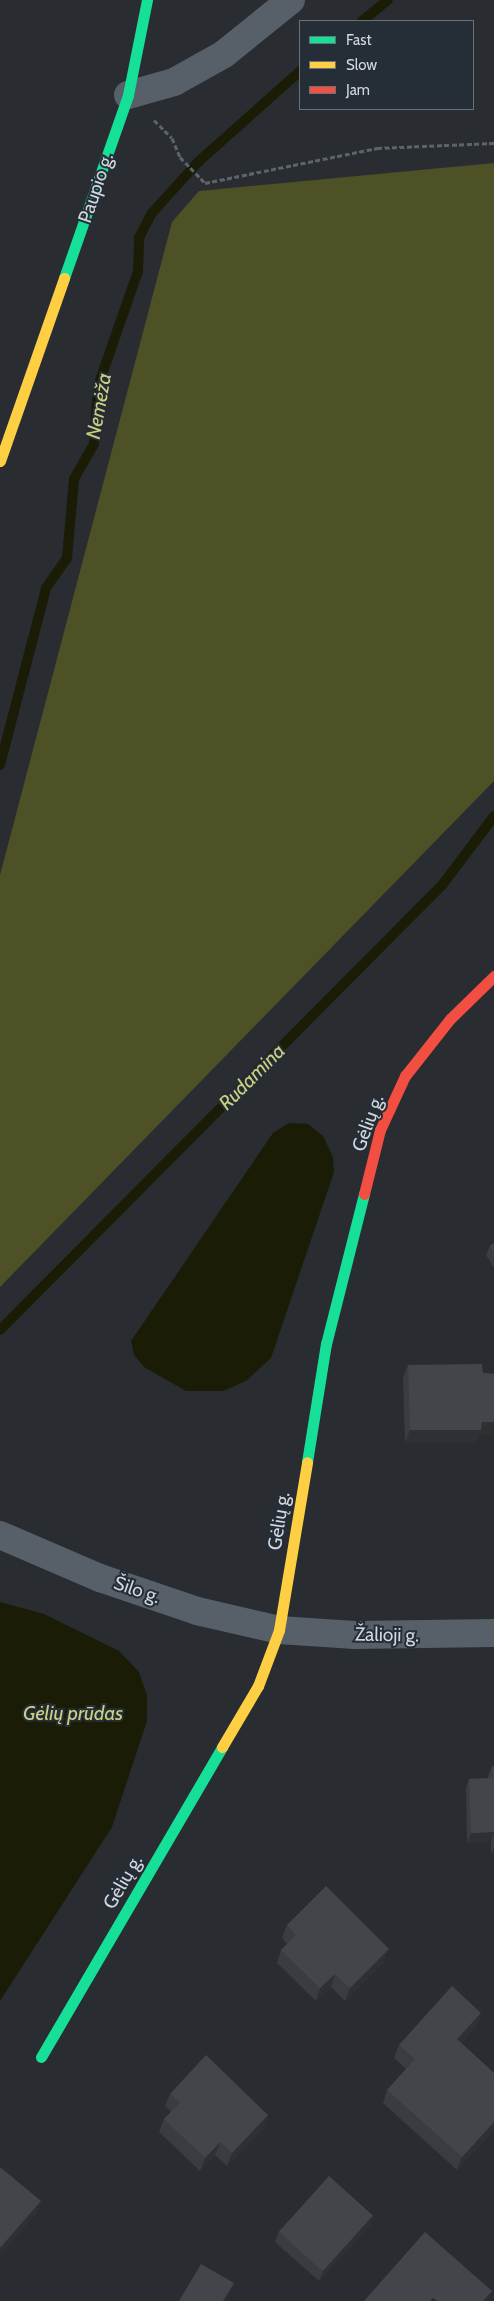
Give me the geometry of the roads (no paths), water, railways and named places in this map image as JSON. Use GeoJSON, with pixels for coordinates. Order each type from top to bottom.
{"type":"FeatureCollection","features":[{"type":"Feature","properties":{"kind":"street","name":"Paupio g."},"geometry":{"type":"LineString","coordinates":[[0,462],[128,95],[146,0]]}},
{"type":"Feature","properties":{"kind":"street"},"geometry":{"type":"LineString","coordinates":[[128,95],[174,82],[224,54],[291,0]]}},
{"type":"Feature","properties":{"kind":"street","name":"Gėlių g."},"geometry":{"type":"LineString","coordinates":[[41,2056],[258,1686],[279,1630],[326,1344],[380,1130],[405,1076],[450,1019],[494,976]]}},
{"type":"Feature","properties":{"kind":"street","name":"Šilo g."},"geometry":{"type":"LineString","coordinates":[[0,1535],[100,1578],[197,1611],[279,1630]]}},
{"type":"Feature","properties":{"kind":"street","name":"Žalioji g."},"geometry":{"type":"LineString","coordinates":[[279,1630],[355,1635],[494,1633]]}},
{"type":"Feature","properties":{"kind":"water"},"geometry":{"type":"Polygon","coordinates":[[[289,1123],[308,1124],[323,1136],[333,1157],[334,1172],[271,1358],[246,1381],[223,1391],[186,1391],[144,1367],[134,1355],[131,1341],[273,1133],[289,1123]]]}},
{"type":"Feature","properties":{"kind":"water","name":"Gėlių prūdas"},"geometry":{"type":"Polygon","coordinates":[[[0,1602],[44,1614],[119,1651],[139,1672],[147,1696],[147,1721],[112,1827],[0,2001],[0,1602]]]}},
{"type":"Feature","properties":{"kind":"waterway","name":"Nemėža"},"geometry":{"type":"LineString","coordinates":[[363,20],[388,0]]}},
{"type":"Feature","properties":{"kind":"waterway","name":"Nemėža"},"geometry":{"type":"LineString","coordinates":[[0,765],[46,588],[67,558],[74,479],[94,444],[98,386],[138,271],[139,238],[152,213],[198,162],[299,72]]}},
{"type":"Feature","properties":{"kind":"waterway","name":"Rudamina"},"geometry":{"type":"LineString","coordinates":[[0,1330],[443,884],[494,816]]}}]}
